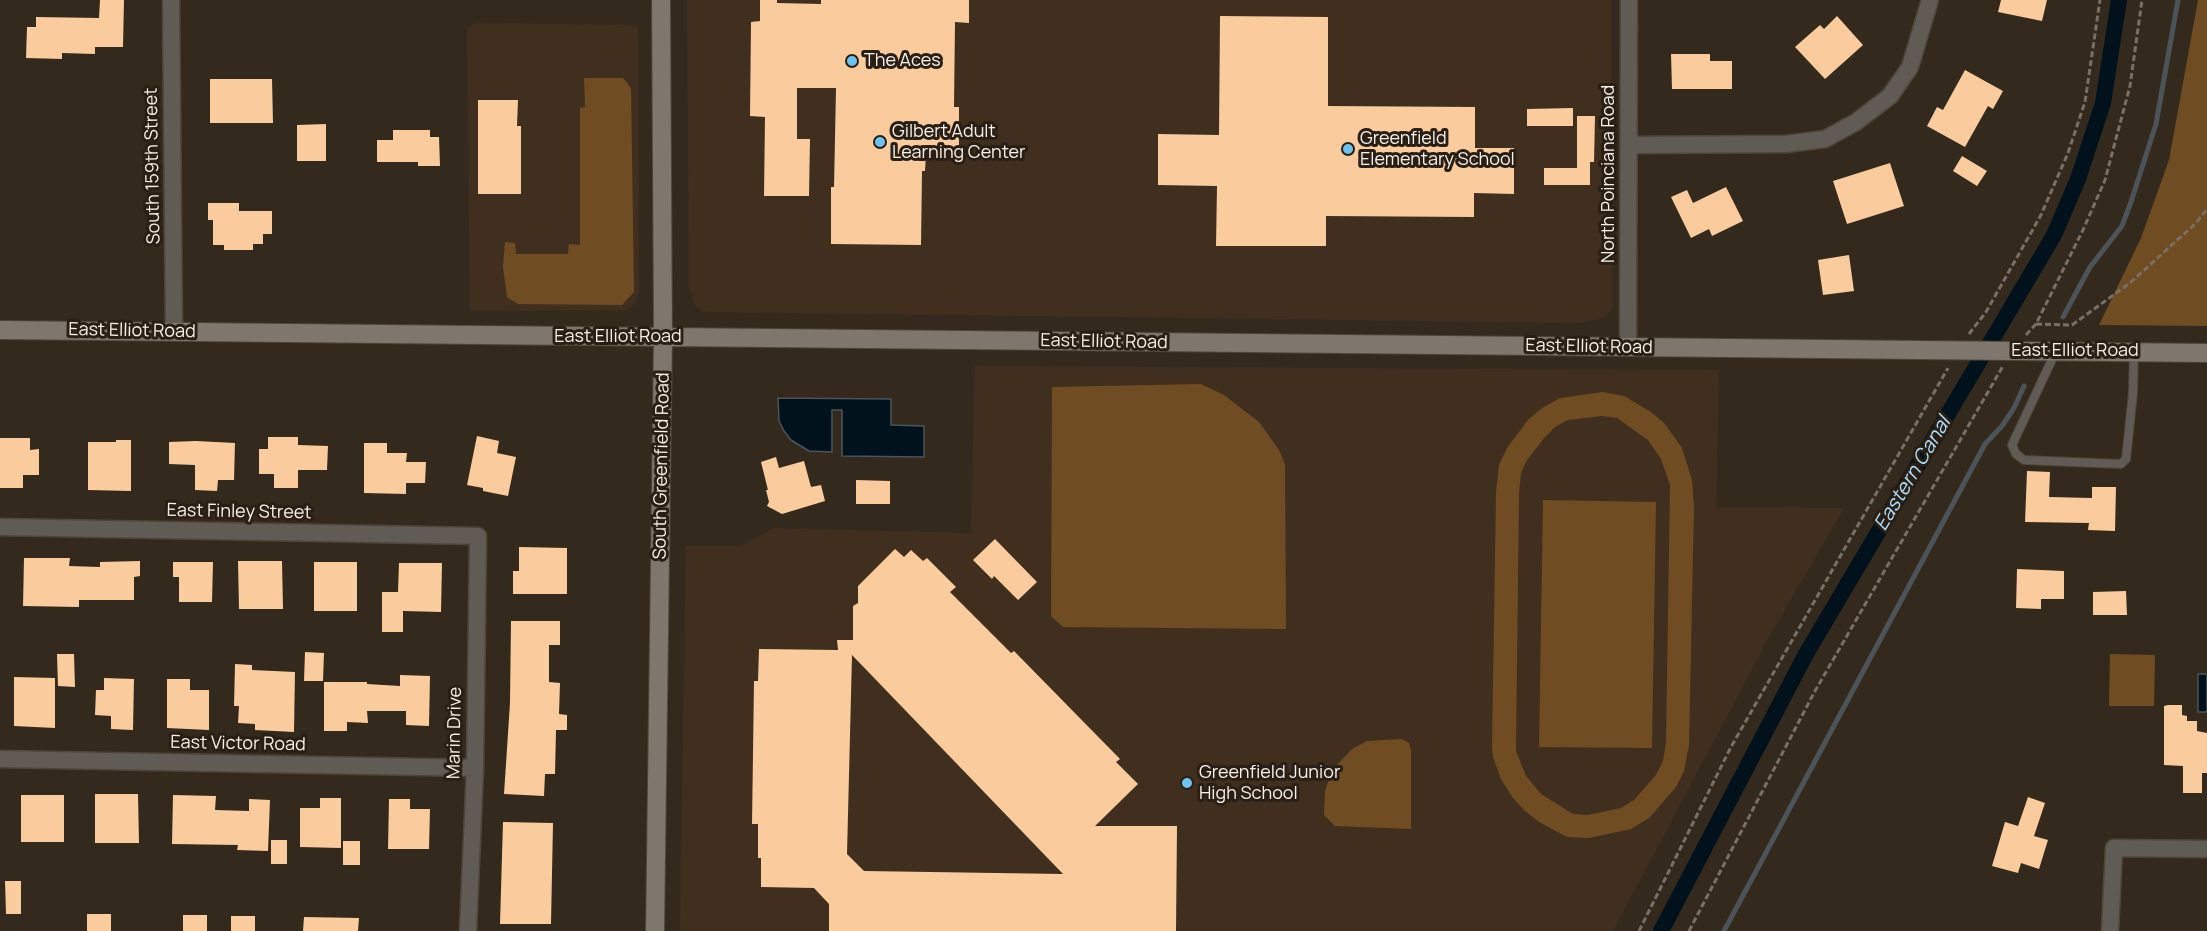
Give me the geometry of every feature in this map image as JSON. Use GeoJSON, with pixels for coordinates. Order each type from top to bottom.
{"type":"FeatureCollection","features":[{"type":"Feature","properties":{"kind":"main road","name":"South Greenfield Road"},"geometry":{"type":"LineString","coordinates":[[655,931],[663,337],[661,0]]}},
{"type":"Feature","properties":{"kind":"main road","name":"East Elliot Road"},"geometry":{"type":"LineString","coordinates":[[0,330],[2207,353]]}},
{"type":"Feature","properties":{"kind":"street","name":"South 159th Street"},"geometry":{"type":"LineString","coordinates":[[171,0],[174,332]]}},
{"type":"Feature","properties":{"kind":"street","name":"North Poinciana Road"},"geometry":{"type":"LineString","coordinates":[[1628,347],[1629,0]]}},
{"type":"Feature","properties":{"kind":"street"},"geometry":{"type":"LineString","coordinates":[[1629,145],[1786,144],[1825,139],[1856,122],[1890,96],[1910,67],[1930,0]]}},
{"type":"Feature","properties":{"kind":"street","name":"East Finley Street"},"geometry":{"type":"LineString","coordinates":[[0,527],[478,536]]}},
{"type":"Feature","properties":{"kind":"street","name":"Marin Drive"},"geometry":{"type":"LineString","coordinates":[[468,931],[475,768],[478,536]]}},
{"type":"Feature","properties":{"kind":"street","name":"East Victor Road"},"geometry":{"type":"LineString","coordinates":[[0,759],[475,768]]}},
{"type":"Feature","properties":{"kind":"street"},"geometry":{"type":"LineString","coordinates":[[2110,931],[2114,848],[2207,849]]}},
{"type":"Feature","properties":{"kind":"lane"},"geometry":{"type":"LineString","coordinates":[[2056,351],[2012,445],[2016,454],[2024,460],[2121,464],[2126,459],[2127,451],[2133,393],[2134,352]]}},
{"type":"Feature","properties":{"kind":"path"},"geometry":{"type":"LineString","coordinates":[[1638,931],[1731,747],[1937,389],[1986,312],[2036,225],[2068,153],[2085,102],[2100,0]]}},
{"type":"Feature","properties":{"kind":"path"},"geometry":{"type":"LineString","coordinates":[[1689,931],[1815,691],[2007,351],[2036,324],[2083,230],[2105,180],[2130,86],[2142,0]]}},
{"type":"Feature","properties":{"kind":"path"},"geometry":{"type":"LineString","coordinates":[[2036,324],[2072,325],[2130,283],[2195,224],[2207,209]]}},
{"type":"Feature","properties":{"kind":"shaded area"},"geometry":{"type":"Polygon","coordinates":[[[687,0],[1611,0],[1612,309],[1603,318],[1580,323],[702,311],[696,307],[689,288],[687,0]]]}},
{"type":"Feature","properties":{"kind":"shaded area"},"geometry":{"type":"Polygon","coordinates":[[[2198,0],[2207,0],[2207,326],[2099,325],[2141,238],[2169,160],[2198,0]]]}},
{"type":"Feature","properties":{"kind":"shaded area"},"geometry":{"type":"Polygon","coordinates":[[[474,23],[638,25],[639,292],[636,302],[628,310],[470,311],[467,29],[474,23]]]}},
{"type":"Feature","properties":{"kind":"shaded area"},"geometry":{"type":"Polygon","coordinates":[[[584,78],[623,78],[631,88],[634,292],[622,305],[518,304],[507,297],[503,267],[505,242],[515,243],[516,254],[568,254],[569,244],[580,245],[580,108],[585,107],[584,78]]]}},
{"type":"Feature","properties":{"kind":"shaded area","name":"Greenfield Junior High School"},"geometry":{"type":"Polygon","coordinates":[[[975,366],[1719,370],[1716,507],[1844,508],[1770,635],[1613,931],[680,931],[686,546],[741,546],[773,528],[971,533],[975,366]]]}},
{"type":"Feature","properties":{"kind":"shaded area"},"geometry":{"type":"Polygon","coordinates":[[[1201,384],[1224,395],[1259,422],[1279,450],[1285,464],[1286,629],[1063,627],[1051,616],[1052,387],[1201,384]]]}},
{"type":"Feature","properties":{"kind":"shaded area"},"geometry":{"type":"Polygon","coordinates":[[[1603,392],[1624,396],[1651,412],[1665,424],[1682,448],[1692,480],[1694,506],[1689,745],[1684,771],[1676,787],[1649,818],[1631,829],[1589,838],[1567,837],[1539,822],[1525,811],[1501,779],[1492,748],[1496,492],[1499,465],[1507,448],[1528,420],[1542,408],[1560,398],[1603,392]],[[1602,416],[1568,420],[1555,427],[1527,460],[1521,473],[1516,751],[1526,776],[1541,794],[1573,814],[1588,815],[1621,808],[1634,800],[1656,775],[1663,761],[1666,743],[1670,485],[1661,459],[1648,440],[1617,418],[1602,416]]]}},
{"type":"Feature","properties":{"kind":"shaded area"},"geometry":{"type":"Polygon","coordinates":[[[1543,500],[1656,502],[1652,748],[1539,747],[1543,500]]]}},
{"type":"Feature","properties":{"kind":"shaded area"},"geometry":{"type":"Polygon","coordinates":[[[2110,654],[2155,655],[2154,706],[2109,706],[2110,654]]]}},
{"type":"Feature","properties":{"kind":"shaded area"},"geometry":{"type":"Polygon","coordinates":[[[1402,739],[1409,743],[1411,750],[1411,829],[1335,826],[1324,815],[1325,791],[1330,776],[1338,764],[1352,749],[1367,741],[1402,739]]]}},
{"type":"Feature","properties":{"kind":"water"},"geometry":{"type":"Polygon","coordinates":[[[778,398],[891,399],[891,425],[924,426],[924,457],[842,456],[842,410],[832,410],[832,452],[809,451],[791,440],[784,431],[779,421],[778,398]]]}},
{"type":"Feature","properties":{"kind":"water"},"geometry":{"type":"Polygon","coordinates":[[[2198,674],[2207,674],[2207,712],[2198,712],[2198,674]]]}},
{"type":"Feature","properties":{"kind":"building"},"geometry":{"type":"Polygon","coordinates":[[[100,0],[124,0],[123,47],[95,47],[95,54],[62,53],[62,59],[26,58],[27,27],[36,27],[36,17],[99,18],[100,0]]]}},
{"type":"Feature","properties":{"kind":"building"},"geometry":{"type":"Polygon","coordinates":[[[760,0],[777,0],[777,3],[821,4],[821,0],[969,0],[969,23],[955,22],[954,107],[959,107],[959,155],[926,154],[925,171],[922,171],[921,245],[831,244],[831,187],[834,187],[836,88],[797,88],[797,139],[810,139],[809,196],[764,196],[765,117],[750,116],[751,22],[760,21],[760,0]]]}},
{"type":"Feature","properties":{"kind":"building"},"geometry":{"type":"Polygon","coordinates":[[[2001,0],[2047,0],[2042,21],[1998,12],[2001,0]]]}},
{"type":"Feature","properties":{"kind":"building"},"geometry":{"type":"Polygon","coordinates":[[[1220,16],[1328,17],[1328,106],[1475,107],[1475,148],[1514,148],[1514,194],[1474,193],[1474,217],[1326,216],[1326,246],[1216,246],[1217,186],[1158,185],[1158,134],[1219,135],[1220,16]]]}},
{"type":"Feature","properties":{"kind":"building"},"geometry":{"type":"Polygon","coordinates":[[[1837,16],[1863,45],[1825,79],[1795,47],[1820,25],[1824,29],[1837,16]]]}},
{"type":"Feature","properties":{"kind":"building"},"geometry":{"type":"Polygon","coordinates":[[[1671,54],[1710,54],[1710,61],[1732,61],[1732,89],[1672,89],[1671,54]]]}},
{"type":"Feature","properties":{"kind":"building"},"geometry":{"type":"Polygon","coordinates":[[[1965,70],[2003,91],[1993,109],[1988,106],[1965,147],[1927,126],[1937,107],[1943,110],[1965,70]]]}},
{"type":"Feature","properties":{"kind":"building"},"geometry":{"type":"Polygon","coordinates":[[[210,79],[272,79],[273,123],[210,123],[210,79]]]}},
{"type":"Feature","properties":{"kind":"building"},"geometry":{"type":"Polygon","coordinates":[[[478,100],[518,100],[517,126],[521,126],[521,194],[478,194],[478,100]]]}},
{"type":"Feature","properties":{"kind":"building"},"geometry":{"type":"Polygon","coordinates":[[[1573,108],[1573,126],[1527,126],[1527,109],[1573,108]]]}},
{"type":"Feature","properties":{"kind":"building"},"geometry":{"type":"Polygon","coordinates":[[[1577,116],[1595,116],[1594,162],[1590,162],[1590,185],[1544,185],[1544,168],[1577,168],[1577,116]]]}},
{"type":"Feature","properties":{"kind":"building"},"geometry":{"type":"Polygon","coordinates":[[[326,124],[326,161],[297,161],[297,125],[326,124]]]}},
{"type":"Feature","properties":{"kind":"building"},"geometry":{"type":"Polygon","coordinates":[[[393,130],[430,130],[430,137],[439,137],[440,166],[418,166],[418,162],[377,162],[377,140],[393,140],[393,130]]]}},
{"type":"Feature","properties":{"kind":"building"},"geometry":{"type":"Polygon","coordinates":[[[1962,156],[1987,171],[1977,186],[1953,171],[1962,156]]]}},
{"type":"Feature","properties":{"kind":"building"},"geometry":{"type":"Polygon","coordinates":[[[1890,163],[1904,206],[1847,224],[1833,181],[1890,163]]]}},
{"type":"Feature","properties":{"kind":"building"},"geometry":{"type":"Polygon","coordinates":[[[1726,187],[1743,221],[1712,236],[1709,229],[1691,238],[1671,197],[1687,190],[1693,203],[1726,187]]]}},
{"type":"Feature","properties":{"kind":"building"},"geometry":{"type":"Polygon","coordinates":[[[208,203],[239,203],[239,211],[272,211],[272,234],[263,234],[263,244],[253,244],[253,250],[224,250],[224,245],[213,245],[213,220],[208,220],[208,203]]]}},
{"type":"Feature","properties":{"kind":"building"},"geometry":{"type":"Polygon","coordinates":[[[1849,255],[1854,291],[1823,295],[1818,260],[1849,255]]]}},
{"type":"Feature","properties":{"kind":"building"},"geometry":{"type":"Polygon","coordinates":[[[477,436],[499,441],[497,453],[516,457],[508,496],[467,485],[477,436]]]}},
{"type":"Feature","properties":{"kind":"building"},"geometry":{"type":"Polygon","coordinates":[[[268,437],[298,437],[298,445],[328,446],[327,470],[298,470],[298,488],[274,488],[274,474],[259,474],[259,449],[268,449],[268,437]]]}},
{"type":"Feature","properties":{"kind":"building"},"geometry":{"type":"Polygon","coordinates":[[[0,438],[30,438],[30,450],[39,449],[39,475],[23,475],[23,488],[0,488],[0,438]]]}},
{"type":"Feature","properties":{"kind":"building"},"geometry":{"type":"Polygon","coordinates":[[[116,440],[131,440],[131,491],[88,490],[88,442],[116,442],[116,440]]]}},
{"type":"Feature","properties":{"kind":"building"},"geometry":{"type":"Polygon","coordinates":[[[169,442],[235,443],[234,480],[218,480],[217,491],[195,490],[195,465],[169,464],[169,442]]]}},
{"type":"Feature","properties":{"kind":"building"},"geometry":{"type":"Polygon","coordinates":[[[364,443],[387,443],[387,453],[407,453],[406,462],[426,462],[425,483],[406,483],[406,494],[364,493],[364,443]]]}},
{"type":"Feature","properties":{"kind":"building"},"geometry":{"type":"Polygon","coordinates":[[[776,457],[779,468],[804,461],[811,487],[821,485],[825,501],[782,514],[767,506],[769,502],[766,490],[768,490],[761,462],[776,457]]]}},
{"type":"Feature","properties":{"kind":"building"},"geometry":{"type":"Polygon","coordinates":[[[2027,471],[2050,472],[2049,497],[2092,498],[2092,487],[2116,487],[2115,531],[2088,530],[2089,523],[2025,522],[2027,471]]]}},
{"type":"Feature","properties":{"kind":"building"},"geometry":{"type":"Polygon","coordinates":[[[856,480],[890,481],[890,504],[856,504],[856,480]]]}},
{"type":"Feature","properties":{"kind":"building"},"geometry":{"type":"Polygon","coordinates":[[[995,539],[1037,582],[1018,600],[994,576],[992,579],[973,560],[995,539]]]}},
{"type":"Feature","properties":{"kind":"building"},"geometry":{"type":"Polygon","coordinates":[[[519,547],[567,548],[567,594],[513,594],[513,571],[519,571],[519,547]]]}},
{"type":"Feature","properties":{"kind":"building"},"geometry":{"type":"Polygon","coordinates":[[[895,549],[904,557],[911,550],[923,561],[927,558],[956,587],[950,592],[1011,653],[1014,651],[1120,759],[1116,762],[1138,784],[1095,826],[1177,826],[1176,931],[829,931],[829,904],[814,888],[761,887],[758,824],[752,824],[754,681],[758,681],[759,649],[838,650],[837,640],[853,640],[853,606],[858,603],[858,586],[895,549]],[[852,655],[847,854],[864,871],[1063,874],[852,655]]]}},
{"type":"Feature","properties":{"kind":"building"},"geometry":{"type":"Polygon","coordinates":[[[24,558],[70,558],[69,566],[100,567],[100,562],[140,561],[140,576],[134,577],[134,600],[79,600],[79,607],[23,606],[24,558]]]}},
{"type":"Feature","properties":{"kind":"building"},"geometry":{"type":"Polygon","coordinates":[[[238,561],[282,561],[283,609],[239,609],[238,561]]]}},
{"type":"Feature","properties":{"kind":"building"},"geometry":{"type":"Polygon","coordinates":[[[173,562],[213,562],[212,602],[179,602],[179,577],[173,577],[173,562]]]}},
{"type":"Feature","properties":{"kind":"building"},"geometry":{"type":"Polygon","coordinates":[[[314,562],[357,562],[357,611],[314,611],[314,562]]]}},
{"type":"Feature","properties":{"kind":"building"},"geometry":{"type":"Polygon","coordinates":[[[399,563],[442,563],[441,612],[403,611],[403,632],[382,632],[382,592],[398,592],[399,563]]]}},
{"type":"Feature","properties":{"kind":"building"},"geometry":{"type":"Polygon","coordinates":[[[2017,569],[2064,571],[2064,599],[2041,599],[2041,609],[2016,608],[2017,569]]]}},
{"type":"Feature","properties":{"kind":"building"},"geometry":{"type":"Polygon","coordinates":[[[2126,591],[2127,615],[2093,615],[2093,592],[2126,591]]]}},
{"type":"Feature","properties":{"kind":"building"},"geometry":{"type":"Polygon","coordinates":[[[511,621],[560,621],[560,645],[549,645],[549,682],[560,683],[559,714],[567,715],[567,730],[556,730],[555,774],[545,774],[544,796],[504,794],[510,703],[511,621]]]}},
{"type":"Feature","properties":{"kind":"building"},"geometry":{"type":"Polygon","coordinates":[[[305,652],[324,653],[323,681],[304,681],[305,652]]]}},
{"type":"Feature","properties":{"kind":"building"},"geometry":{"type":"Polygon","coordinates":[[[57,654],[74,654],[75,687],[58,686],[57,654]]]}},
{"type":"Feature","properties":{"kind":"building"},"geometry":{"type":"Polygon","coordinates":[[[235,664],[252,665],[252,670],[295,672],[294,732],[255,730],[255,724],[238,723],[239,706],[234,706],[235,664]]]}},
{"type":"Feature","properties":{"kind":"building"},"geometry":{"type":"Polygon","coordinates":[[[400,675],[430,676],[429,726],[406,725],[406,711],[367,711],[368,723],[347,722],[347,731],[324,731],[324,682],[367,682],[367,684],[400,686],[400,675]]]}},
{"type":"Feature","properties":{"kind":"building"},"geometry":{"type":"Polygon","coordinates":[[[14,677],[55,678],[55,728],[14,726],[14,677]]]}},
{"type":"Feature","properties":{"kind":"building"},"geometry":{"type":"Polygon","coordinates":[[[104,678],[134,679],[133,730],[111,729],[111,716],[95,715],[96,690],[104,690],[104,678]]]}},
{"type":"Feature","properties":{"kind":"building"},"geometry":{"type":"Polygon","coordinates":[[[167,679],[190,679],[190,690],[209,690],[209,730],[167,728],[167,679]]]}},
{"type":"Feature","properties":{"kind":"building"},"geometry":{"type":"Polygon","coordinates":[[[2182,705],[2182,715],[2187,716],[2187,721],[2197,721],[2197,731],[2207,733],[2207,773],[2202,773],[2202,793],[2183,793],[2183,766],[2164,765],[2164,706],[2182,705]]]}},
{"type":"Feature","properties":{"kind":"building"},"geometry":{"type":"Polygon","coordinates":[[[95,794],[138,794],[139,843],[95,843],[95,794]]]}},
{"type":"Feature","properties":{"kind":"building"},"geometry":{"type":"Polygon","coordinates":[[[21,795],[64,795],[64,842],[21,842],[21,795]]]}},
{"type":"Feature","properties":{"kind":"building"},"geometry":{"type":"Polygon","coordinates":[[[173,795],[216,796],[215,810],[249,811],[249,799],[270,800],[268,851],[237,850],[238,845],[172,844],[173,795]]]}},
{"type":"Feature","properties":{"kind":"building"},"geometry":{"type":"Polygon","coordinates":[[[2028,797],[2045,803],[2034,836],[2048,840],[2039,869],[2021,863],[2018,873],[1992,866],[2005,822],[2018,826],[2028,797]]]}},
{"type":"Feature","properties":{"kind":"building"},"geometry":{"type":"Polygon","coordinates":[[[320,798],[341,798],[341,848],[300,847],[300,808],[320,808],[320,798]]]}},
{"type":"Feature","properties":{"kind":"building"},"geometry":{"type":"Polygon","coordinates":[[[389,799],[410,799],[410,809],[430,809],[429,849],[388,849],[389,799]]]}},
{"type":"Feature","properties":{"kind":"building"},"geometry":{"type":"Polygon","coordinates":[[[503,822],[553,823],[551,924],[500,924],[503,822]]]}},
{"type":"Feature","properties":{"kind":"building"},"geometry":{"type":"Polygon","coordinates":[[[271,840],[287,840],[287,864],[271,864],[271,840]]]}},
{"type":"Feature","properties":{"kind":"building"},"geometry":{"type":"Polygon","coordinates":[[[343,841],[360,841],[360,865],[343,865],[343,841]]]}},
{"type":"Feature","properties":{"kind":"building"},"geometry":{"type":"Polygon","coordinates":[[[5,881],[21,881],[21,914],[6,914],[5,881]]]}},
{"type":"Feature","properties":{"kind":"building"},"geometry":{"type":"Polygon","coordinates":[[[87,914],[111,914],[111,931],[87,931],[87,914]]]}},
{"type":"Feature","properties":{"kind":"building"},"geometry":{"type":"Polygon","coordinates":[[[183,915],[207,915],[207,931],[183,931],[183,915]]]}},
{"type":"Feature","properties":{"kind":"building"},"geometry":{"type":"Polygon","coordinates":[[[231,916],[255,916],[255,931],[231,931],[231,916]]]}},
{"type":"Feature","properties":{"kind":"building"},"geometry":{"type":"Polygon","coordinates":[[[304,917],[359,918],[358,931],[303,931],[304,917]]]}},
{"type":"Feature","properties":{"kind":"waterway","name":"Eastern Canal"},"geometry":{"type":"LineString","coordinates":[[1661,931],[1806,654],[2054,235],[2078,179],[2103,103],[2119,0]]}},
{"type":"Feature","properties":{"kind":"waterway"},"geometry":{"type":"LineString","coordinates":[[2063,317],[2090,267],[2122,226],[2131,202],[2156,124],[2178,0]]}},
{"type":"Feature","properties":{"kind":"waterway"},"geometry":{"type":"LineString","coordinates":[[1724,931],[1985,444],[2002,426],[2014,408],[2024,386]]}},
{"type":"Feature","properties":{"kind":"place","name":"The Aces"},"geometry":{"type":"Point","coordinates":[852,61]}},
{"type":"Feature","properties":{"kind":"place","name":"Gilbert Adult Learning Center"},"geometry":{"type":"Point","coordinates":[880,142]}},
{"type":"Feature","properties":{"kind":"place","name":"Greenfield Elementary School"},"geometry":{"type":"Point","coordinates":[1348,149]}},
{"type":"Feature","properties":{"kind":"place","name":"Greenfield Junior High School"},"geometry":{"type":"Point","coordinates":[1187,783]}}]}
